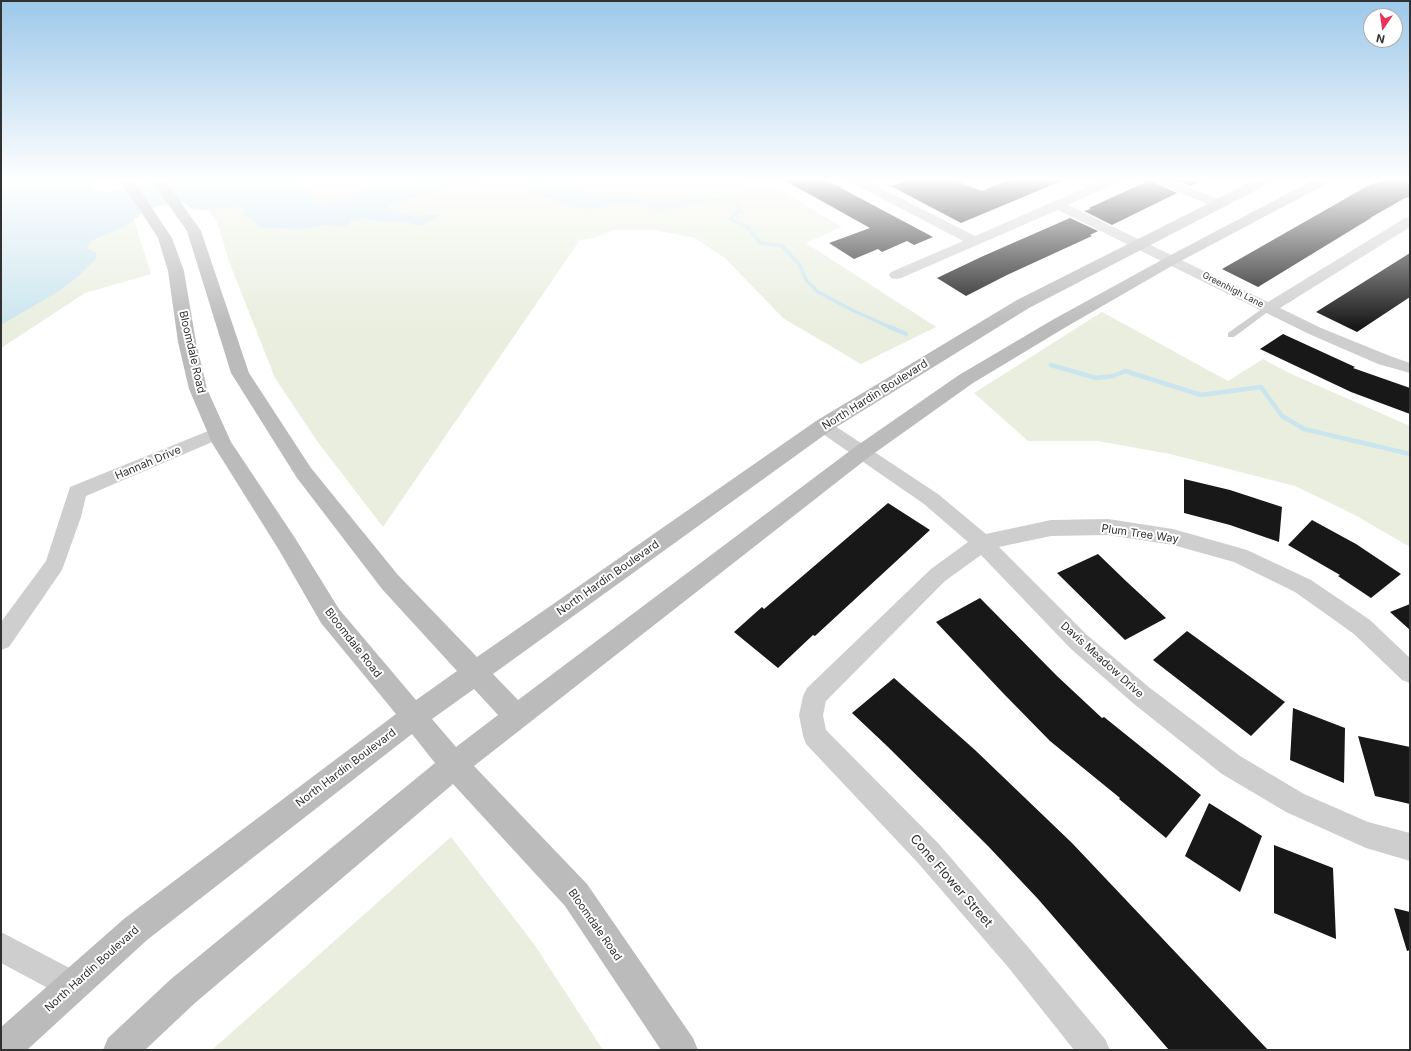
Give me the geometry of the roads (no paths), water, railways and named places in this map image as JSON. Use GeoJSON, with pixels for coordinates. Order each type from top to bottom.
{"type":"FeatureCollection","features":[{"type":"Feature","properties":{"kind":"street","name":"Bloomdale Road"},"geometry":{"type":"LineString","coordinates":[[159,229],[165,238],[176,271],[187,342],[198,389],[222,443],[287,544],[330,616],[454,766],[576,895],[681,1050]]}},
{"type":"Feature","properties":{"kind":"street"},"geometry":{"type":"LineString","coordinates":[[193,229],[240,373],[304,473],[390,582],[517,717]]}},
{"type":"Feature","properties":{"kind":"street"},"geometry":{"type":"LineString","coordinates":[[952,229],[974,241]]}},
{"type":"Feature","properties":{"kind":"street"},"geometry":{"type":"LineString","coordinates":[[896,274],[1002,229]]}},
{"type":"Feature","properties":{"kind":"street","name":"Greenhigh Lane"},"geometry":{"type":"LineString","coordinates":[[1109,229],[1315,331],[1384,360],[1410,368]]}},
{"type":"Feature","properties":{"kind":"street","name":"North Hardin Boulevard"},"geometry":{"type":"LineString","coordinates":[[1,1050],[136,929],[413,717],[823,426],[1023,304],[1168,229]]}},
{"type":"Feature","properties":{"kind":"street"},"geometry":{"type":"LineString","coordinates":[[120,1050],[183,991],[454,766],[862,452],[966,379],[1060,323],[1230,229]]}},
{"type":"Feature","properties":{"kind":"street"},"geometry":{"type":"LineString","coordinates":[[1269,308],[1397,229]]}},
{"type":"Feature","properties":{"kind":"street","name":"Davis Meadow Drive"},"geometry":{"type":"LineString","coordinates":[[823,426],[932,498],[982,543],[1079,642],[1142,696],[1231,765],[1309,810],[1366,835],[1410,847]]}},
{"type":"Feature","properties":{"kind":"street","name":"Hannah Drive"},"geometry":{"type":"LineString","coordinates":[[1,640],[56,564],[78,492],[218,433]]}},
{"type":"Feature","properties":{"kind":"street","name":"Plum Tree Way"},"geometry":{"type":"LineString","coordinates":[[811,715],[816,696],[938,575],[982,543],[1051,528],[1108,527],[1173,537],[1240,556],[1303,586],[1362,627],[1410,673]]}},
{"type":"Feature","properties":{"kind":"street","name":"Cone Flower Street"},"geometry":{"type":"LineString","coordinates":[[811,715],[815,736],[928,853],[1018,957],[1094,1050]]}},
{"type":"Feature","properties":{"kind":"street"},"geometry":{"type":"LineString","coordinates":[[1,947],[72,986]]}},
{"type":"Feature","properties":{"kind":"lane"},"geometry":{"type":"LineString","coordinates":[[1231,335],[1269,308]]}},
{"type":"Feature","properties":{"kind":"water"},"geometry":{"type":"Polygon","coordinates":[[[1,229],[120,229],[91,241],[87,248],[96,253],[96,259],[76,278],[59,291],[1,325],[1,229]]]}},
{"type":"Feature","properties":{"kind":"waterway"},"geometry":{"type":"LineString","coordinates":[[750,229],[760,243],[782,246],[800,265],[806,280],[818,292],[852,310],[892,328]]}},
{"type":"Feature","properties":{"kind":"waterway"},"geometry":{"type":"LineString","coordinates":[[890,327],[906,334]]}},
{"type":"Feature","properties":{"kind":"waterway"},"geometry":{"type":"LineString","coordinates":[[1051,365],[1096,378],[1113,376],[1125,371],[1201,395],[1261,387],[1282,416],[1304,429],[1410,454]]}}]}
